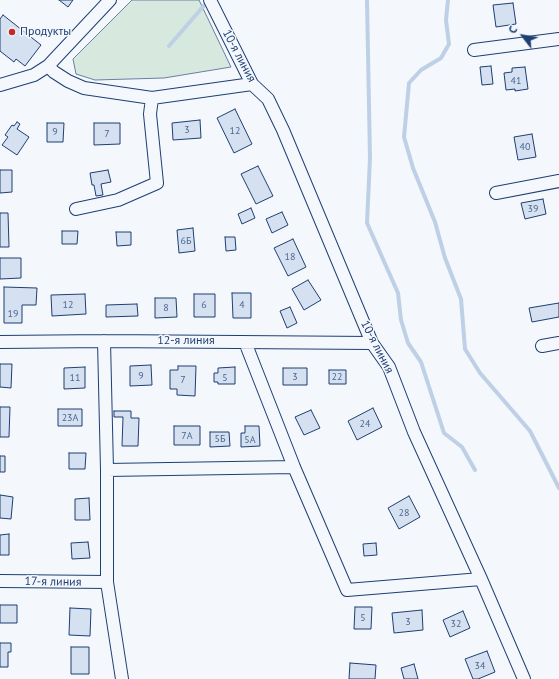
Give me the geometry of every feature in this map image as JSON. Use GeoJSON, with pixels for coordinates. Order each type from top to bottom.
{"type":"FeatureCollection","features":[{"type":"Feature","properties":{"kind":"street"},"geometry":{"type":"LineString","coordinates":[[0,85],[34,75],[48,66],[110,0]]}},
{"type":"Feature","properties":{"kind":"street","name":"10-я линия"},"geometry":{"type":"LineString","coordinates":[[211,1],[252,84],[268,98],[283,130],[372,343],[389,367],[414,432],[481,579],[524,679]]}},
{"type":"Feature","properties":{"kind":"street"},"geometry":{"type":"LineString","coordinates":[[474,50],[559,39]]}},
{"type":"Feature","properties":{"kind":"street"},"geometry":{"type":"LineString","coordinates":[[48,66],[68,81],[84,88],[152,98],[252,84]]}},
{"type":"Feature","properties":{"kind":"street"},"geometry":{"type":"LineString","coordinates":[[76,209],[118,200],[157,183],[150,114],[152,98]]}},
{"type":"Feature","properties":{"kind":"street"},"geometry":{"type":"LineString","coordinates":[[496,193],[559,181]]}},
{"type":"Feature","properties":{"kind":"street"},"geometry":{"type":"LineString","coordinates":[[104,341],[106,582],[122,679]]}},
{"type":"Feature","properties":{"kind":"street","name":"12-я линия"},"geometry":{"type":"LineString","coordinates":[[0,342],[104,341],[372,343]]}},
{"type":"Feature","properties":{"kind":"street"},"geometry":{"type":"LineString","coordinates":[[246,342],[294,467],[347,590],[481,579]]}},
{"type":"Feature","properties":{"kind":"street"},"geometry":{"type":"LineString","coordinates":[[542,346],[559,343]]}},
{"type":"Feature","properties":{"kind":"street"},"geometry":{"type":"LineString","coordinates":[[106,470],[294,467]]}},
{"type":"Feature","properties":{"kind":"street","name":"17-я линия"},"geometry":{"type":"LineString","coordinates":[[0,581],[106,582]]}},
{"type":"Feature","properties":{"kind":"shaded area"},"geometry":{"type":"Polygon","coordinates":[[[132,0],[199,0],[231,67],[164,78],[95,80],[76,74],[73,59],[132,0]]]}},
{"type":"Feature","properties":{"kind":"building"},"geometry":{"type":"Polygon","coordinates":[[[59,0],[73,0],[68,7],[59,0]]]}},
{"type":"Feature","properties":{"kind":"building"},"geometry":{"type":"Polygon","coordinates":[[[513,3],[516,24],[496,27],[493,5],[513,3]]]}},
{"type":"Feature","properties":{"kind":"building","name":"Продукты"},"geometry":{"type":"Polygon","coordinates":[[[3,15],[41,45],[25,66],[16,59],[14,62],[0,51],[0,19],[3,15]]]}},
{"type":"Feature","properties":{"kind":"building"},"geometry":{"type":"Polygon","coordinates":[[[491,66],[493,84],[482,85],[480,67],[491,66]]]}},
{"type":"Feature","properties":{"kind":"building"},"geometry":{"type":"Polygon","coordinates":[[[525,67],[528,89],[515,91],[515,89],[506,90],[504,73],[512,72],[512,68],[525,67]]]}},
{"type":"Feature","properties":{"kind":"building"},"geometry":{"type":"Polygon","coordinates":[[[235,109],[252,144],[234,153],[217,118],[235,109]]]}},
{"type":"Feature","properties":{"kind":"building"},"geometry":{"type":"Polygon","coordinates":[[[200,120],[201,138],[173,140],[172,123],[200,120]]]}},
{"type":"Feature","properties":{"kind":"building"},"geometry":{"type":"Polygon","coordinates":[[[17,122],[20,124],[17,129],[29,137],[17,155],[2,145],[8,137],[5,135],[12,125],[14,126],[17,122]]]}},
{"type":"Feature","properties":{"kind":"building"},"geometry":{"type":"Polygon","coordinates":[[[47,123],[64,123],[63,142],[47,142],[47,123]]]}},
{"type":"Feature","properties":{"kind":"building"},"geometry":{"type":"Polygon","coordinates":[[[94,123],[120,123],[120,144],[94,145],[94,123]]]}},
{"type":"Feature","properties":{"kind":"building"},"geometry":{"type":"Polygon","coordinates":[[[532,134],[536,157],[518,160],[514,137],[532,134]]]}},
{"type":"Feature","properties":{"kind":"building"},"geometry":{"type":"Polygon","coordinates":[[[258,166],[273,196],[256,204],[241,174],[258,166]]]}},
{"type":"Feature","properties":{"kind":"building"},"geometry":{"type":"Polygon","coordinates":[[[0,170],[12,170],[12,192],[0,193],[0,170]]]}},
{"type":"Feature","properties":{"kind":"building"},"geometry":{"type":"Polygon","coordinates":[[[108,170],[111,182],[101,184],[103,195],[96,196],[90,173],[108,170]]]}},
{"type":"Feature","properties":{"kind":"building"},"geometry":{"type":"Polygon","coordinates":[[[543,199],[546,214],[525,219],[521,203],[543,199]]]}},
{"type":"Feature","properties":{"kind":"building"},"geometry":{"type":"Polygon","coordinates":[[[251,208],[255,218],[242,224],[238,214],[251,208]]]}},
{"type":"Feature","properties":{"kind":"building"},"geometry":{"type":"Polygon","coordinates":[[[282,212],[288,225],[272,233],[266,219],[282,212]]]}},
{"type":"Feature","properties":{"kind":"building"},"geometry":{"type":"Polygon","coordinates":[[[0,213],[8,213],[9,247],[0,247],[0,213]]]}},
{"type":"Feature","properties":{"kind":"building"},"geometry":{"type":"Polygon","coordinates":[[[193,228],[195,251],[179,253],[177,230],[193,228]]]}},
{"type":"Feature","properties":{"kind":"building"},"geometry":{"type":"Polygon","coordinates":[[[62,231],[78,231],[77,244],[62,244],[62,231]]]}},
{"type":"Feature","properties":{"kind":"building"},"geometry":{"type":"Polygon","coordinates":[[[116,232],[131,232],[131,245],[117,246],[116,232]]]}},
{"type":"Feature","properties":{"kind":"building"},"geometry":{"type":"Polygon","coordinates":[[[225,237],[235,237],[236,250],[226,251],[225,237]]]}},
{"type":"Feature","properties":{"kind":"building"},"geometry":{"type":"Polygon","coordinates":[[[293,239],[306,267],[288,276],[274,248],[293,239]]]}},
{"type":"Feature","properties":{"kind":"building"},"geometry":{"type":"Polygon","coordinates":[[[0,258],[21,258],[21,278],[0,279],[0,258]]]}},
{"type":"Feature","properties":{"kind":"building"},"geometry":{"type":"Polygon","coordinates":[[[308,280],[321,300],[304,310],[292,289],[308,280]]]}},
{"type":"Feature","properties":{"kind":"building"},"geometry":{"type":"Polygon","coordinates":[[[4,287],[37,288],[36,305],[22,305],[22,323],[4,323],[4,287]]]}},
{"type":"Feature","properties":{"kind":"building"},"geometry":{"type":"Polygon","coordinates":[[[232,293],[251,293],[251,318],[233,318],[232,293]]]}},
{"type":"Feature","properties":{"kind":"building"},"geometry":{"type":"Polygon","coordinates":[[[85,294],[86,314],[52,316],[51,295],[85,294]]]}},
{"type":"Feature","properties":{"kind":"building"},"geometry":{"type":"Polygon","coordinates":[[[194,294],[215,294],[215,317],[194,317],[194,294]]]}},
{"type":"Feature","properties":{"kind":"building"},"geometry":{"type":"Polygon","coordinates":[[[155,298],[176,298],[177,317],[155,318],[155,298]]]}},
{"type":"Feature","properties":{"kind":"building"},"geometry":{"type":"Polygon","coordinates":[[[559,303],[559,317],[532,322],[529,308],[559,303]]]}},
{"type":"Feature","properties":{"kind":"building"},"geometry":{"type":"Polygon","coordinates":[[[137,304],[138,316],[106,317],[106,305],[137,304]]]}},
{"type":"Feature","properties":{"kind":"building"},"geometry":{"type":"Polygon","coordinates":[[[290,307],[297,323],[287,328],[280,311],[290,307]]]}},
{"type":"Feature","properties":{"kind":"building"},"geometry":{"type":"Polygon","coordinates":[[[0,364],[12,364],[11,388],[0,387],[0,364]]]}},
{"type":"Feature","properties":{"kind":"building"},"geometry":{"type":"Polygon","coordinates":[[[151,365],[152,385],[130,386],[130,366],[151,365]]]}},
{"type":"Feature","properties":{"kind":"building"},"geometry":{"type":"Polygon","coordinates":[[[178,366],[196,366],[195,396],[177,395],[177,389],[170,389],[170,370],[178,370],[178,366]]]}},
{"type":"Feature","properties":{"kind":"building"},"geometry":{"type":"Polygon","coordinates":[[[85,367],[85,388],[64,389],[64,368],[85,367]]]}},
{"type":"Feature","properties":{"kind":"building"},"geometry":{"type":"Polygon","coordinates":[[[235,367],[235,384],[218,384],[218,382],[214,382],[214,373],[218,373],[218,368],[235,367]]]}},
{"type":"Feature","properties":{"kind":"building"},"geometry":{"type":"Polygon","coordinates":[[[283,368],[307,368],[307,385],[283,385],[283,368]]]}},
{"type":"Feature","properties":{"kind":"building"},"geometry":{"type":"Polygon","coordinates":[[[329,370],[346,370],[346,384],[329,384],[329,370]]]}},
{"type":"Feature","properties":{"kind":"building"},"geometry":{"type":"Polygon","coordinates":[[[0,407],[10,407],[9,437],[0,437],[0,407]]]}},
{"type":"Feature","properties":{"kind":"building"},"geometry":{"type":"Polygon","coordinates":[[[373,408],[382,427],[357,440],[348,421],[373,408]]]}},
{"type":"Feature","properties":{"kind":"building"},"geometry":{"type":"Polygon","coordinates":[[[58,409],[82,409],[82,426],[58,426],[58,409]]]}},
{"type":"Feature","properties":{"kind":"building"},"geometry":{"type":"Polygon","coordinates":[[[311,410],[320,428],[304,435],[295,417],[311,410]]]}},
{"type":"Feature","properties":{"kind":"building"},"geometry":{"type":"Polygon","coordinates":[[[114,411],[131,411],[131,418],[139,418],[138,446],[122,446],[123,417],[114,417],[114,411]]]}},
{"type":"Feature","properties":{"kind":"building"},"geometry":{"type":"Polygon","coordinates":[[[174,426],[200,426],[200,445],[174,445],[174,426]]]}},
{"type":"Feature","properties":{"kind":"building"},"geometry":{"type":"Polygon","coordinates":[[[245,426],[259,426],[260,446],[241,447],[241,433],[245,433],[245,426]]]}},
{"type":"Feature","properties":{"kind":"building"},"geometry":{"type":"Polygon","coordinates":[[[210,432],[229,432],[230,446],[210,447],[210,432]]]}},
{"type":"Feature","properties":{"kind":"building"},"geometry":{"type":"Polygon","coordinates":[[[69,453],[86,453],[85,469],[69,469],[69,453]]]}},
{"type":"Feature","properties":{"kind":"building"},"geometry":{"type":"Polygon","coordinates":[[[0,456],[5,456],[5,472],[0,472],[0,456]]]}},
{"type":"Feature","properties":{"kind":"building"},"geometry":{"type":"Polygon","coordinates":[[[0,495],[13,497],[11,519],[0,518],[0,495]]]}},
{"type":"Feature","properties":{"kind":"building"},"geometry":{"type":"Polygon","coordinates":[[[409,496],[420,517],[399,529],[388,508],[409,496]]]}},
{"type":"Feature","properties":{"kind":"building"},"geometry":{"type":"Polygon","coordinates":[[[89,498],[90,520],[75,520],[75,499],[89,498]]]}},
{"type":"Feature","properties":{"kind":"building"},"geometry":{"type":"Polygon","coordinates":[[[9,534],[9,555],[0,555],[0,535],[9,534]]]}},
{"type":"Feature","properties":{"kind":"building"},"geometry":{"type":"Polygon","coordinates":[[[88,542],[90,558],[72,559],[71,543],[88,542]]]}},
{"type":"Feature","properties":{"kind":"building"},"geometry":{"type":"Polygon","coordinates":[[[376,543],[377,555],[364,556],[363,544],[376,543]]]}},
{"type":"Feature","properties":{"kind":"building"},"geometry":{"type":"Polygon","coordinates":[[[0,605],[17,605],[17,623],[0,623],[0,605]]]}},
{"type":"Feature","properties":{"kind":"building"},"geometry":{"type":"Polygon","coordinates":[[[355,607],[372,607],[371,629],[354,629],[355,607]]]}},
{"type":"Feature","properties":{"kind":"building"},"geometry":{"type":"Polygon","coordinates":[[[70,608],[91,609],[90,636],[69,635],[70,608]]]}},
{"type":"Feature","properties":{"kind":"building"},"geometry":{"type":"Polygon","coordinates":[[[422,610],[423,630],[394,633],[392,613],[422,610]]]}},
{"type":"Feature","properties":{"kind":"building"},"geometry":{"type":"Polygon","coordinates":[[[463,611],[470,628],[450,637],[443,620],[463,611]]]}},
{"type":"Feature","properties":{"kind":"building"},"geometry":{"type":"Polygon","coordinates":[[[0,643],[11,643],[11,652],[8,652],[8,667],[0,667],[0,643]]]}},
{"type":"Feature","properties":{"kind":"building"},"geometry":{"type":"Polygon","coordinates":[[[71,647],[89,647],[89,674],[71,674],[71,647]]]}},
{"type":"Feature","properties":{"kind":"building"},"geometry":{"type":"Polygon","coordinates":[[[487,651],[495,672],[478,679],[473,679],[465,659],[487,651]]]}},
{"type":"Feature","properties":{"kind":"building"},"geometry":{"type":"Polygon","coordinates":[[[350,663],[376,665],[375,679],[349,679],[350,663]]]}},
{"type":"Feature","properties":{"kind":"building"},"geometry":{"type":"Polygon","coordinates":[[[414,664],[418,679],[404,679],[401,668],[414,664]]]}},
{"type":"Feature","properties":{"kind":"waterway"},"geometry":{"type":"LineString","coordinates":[[367,0],[370,158],[367,223],[398,293],[401,320],[408,343],[421,362],[444,433],[462,447],[475,470]]}},
{"type":"Feature","properties":{"kind":"waterway"},"geometry":{"type":"LineString","coordinates":[[448,0],[446,20],[449,44],[441,58],[421,70],[409,83],[404,137],[413,168],[435,222],[445,258],[461,299],[465,349],[480,373],[530,431],[559,488]]}},
{"type":"Feature","properties":{"kind":"waterway"},"geometry":{"type":"LineString","coordinates":[[169,46],[208,1]]}},
{"type":"Feature","properties":{"kind":"place","name":"Продукты"},"geometry":{"type":"Point","coordinates":[12,32]}}]}
